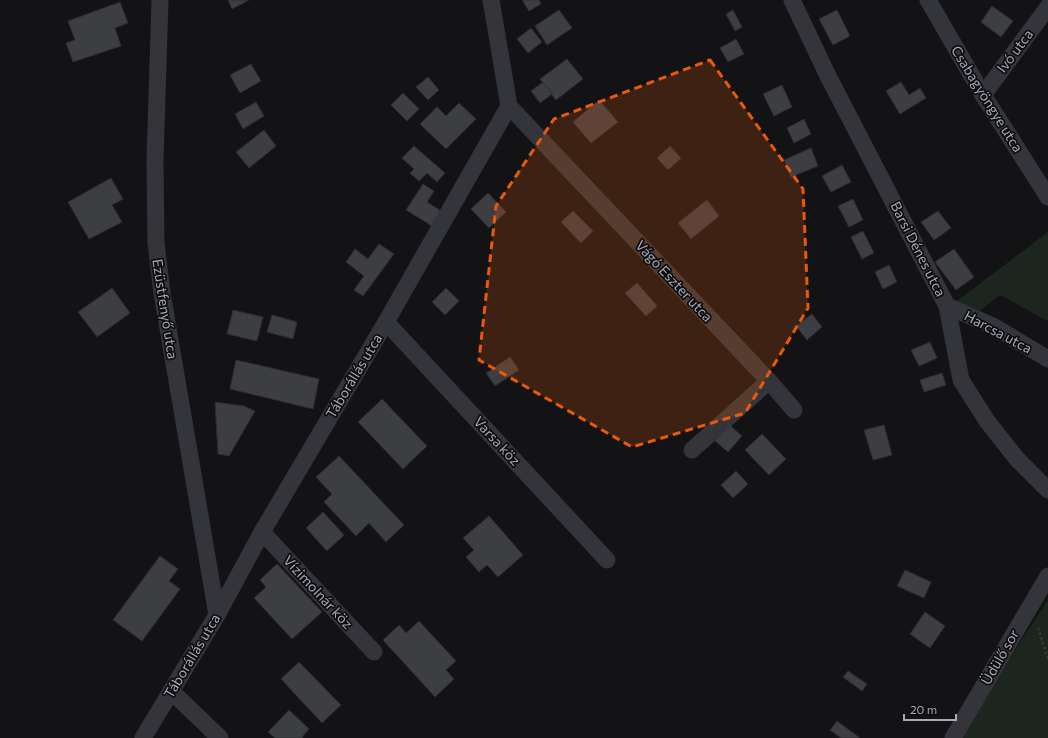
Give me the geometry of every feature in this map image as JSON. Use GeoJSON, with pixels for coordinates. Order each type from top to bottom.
{"type":"FeatureCollection","features":[{"type":"Feature","properties":{"kind":"street","name":"Ezüstfenyő utca"},"geometry":{"type":"LineString","coordinates":[[160,0],[155,160],[156,243],[162,293],[217,615]]}},
{"type":"Feature","properties":{"kind":"street"},"geometry":{"type":"LineString","coordinates":[[491,0],[509,106]]}},
{"type":"Feature","properties":{"kind":"street","name":"Barsi Dénes utca"},"geometry":{"type":"LineString","coordinates":[[792,0],[827,74],[947,306],[962,380],[969,395],[986,421],[1017,459],[1048,490]]}},
{"type":"Feature","properties":{"kind":"street","name":"Csabagyöngye utca"},"geometry":{"type":"LineString","coordinates":[[928,0],[983,95],[1048,197]]}},
{"type":"Feature","properties":{"kind":"street","name":"Ivó utca"},"geometry":{"type":"LineString","coordinates":[[983,95],[1048,7]]}},
{"type":"Feature","properties":{"kind":"street","name":"Táborállás utca"},"geometry":{"type":"LineString","coordinates":[[143,738],[217,615],[262,532],[386,322],[509,106]]}},
{"type":"Feature","properties":{"kind":"street","name":"Vágó Eszter utca"},"geometry":{"type":"LineString","coordinates":[[509,106],[794,410]]}},
{"type":"Feature","properties":{"kind":"street","name":"Harcsa utca"},"geometry":{"type":"LineString","coordinates":[[947,306],[993,326],[1048,359]]}},
{"type":"Feature","properties":{"kind":"street","name":"Varsa köz"},"geometry":{"type":"LineString","coordinates":[[386,322],[607,560]]}},
{"type":"Feature","properties":{"kind":"street"},"geometry":{"type":"LineString","coordinates":[[692,450],[769,382]]}},
{"type":"Feature","properties":{"kind":"street","name":"Vízimolnár köz"},"geometry":{"type":"LineString","coordinates":[[262,532],[374,652]]}},
{"type":"Feature","properties":{"kind":"street","name":"Üdülő sor"},"geometry":{"type":"LineString","coordinates":[[953,738],[1030,604],[1048,576]]}},
{"type":"Feature","properties":{"kind":"street"},"geometry":{"type":"LineString","coordinates":[[171,691],[220,738]]}},
{"type":"Feature","properties":{"kind":"path"},"geometry":{"type":"LineString","coordinates":[[1030,604],[1048,659]]}},
{"type":"Feature","properties":{"kind":"highlighted area"},"geometry":{"type":"Polygon","coordinates":[[[710,60],[803,189],[808,308],[745,413],[632,447],[479,360],[496,206],[554,119],[710,60]]]}},
{"type":"Feature","properties":{"kind":"shaded area"},"geometry":{"type":"Polygon","coordinates":[[[1048,232],[1048,321],[1000,295],[977,313],[954,303],[1048,232]]]}},
{"type":"Feature","properties":{"kind":"shaded area"},"geometry":{"type":"Polygon","coordinates":[[[1048,600],[1048,738],[957,738],[1048,600]]]}},
{"type":"Feature","properties":{"kind":"building"},"geometry":{"type":"Polygon","coordinates":[[[228,0],[249,0],[232,9],[228,0]]]}},
{"type":"Feature","properties":{"kind":"building"},"geometry":{"type":"Polygon","coordinates":[[[522,0],[539,0],[541,4],[529,11],[522,0]]]}},
{"type":"Feature","properties":{"kind":"building"},"geometry":{"type":"Polygon","coordinates":[[[120,2],[128,23],[115,28],[121,46],[73,62],[66,43],[75,40],[68,21],[120,2]]]}},
{"type":"Feature","properties":{"kind":"building"},"geometry":{"type":"Polygon","coordinates":[[[992,6],[1013,21],[1001,37],[981,22],[992,6]]]}},
{"type":"Feature","properties":{"kind":"building"},"geometry":{"type":"Polygon","coordinates":[[[559,10],[572,28],[547,45],[535,26],[559,10]]]}},
{"type":"Feature","properties":{"kind":"building"},"geometry":{"type":"Polygon","coordinates":[[[733,10],[742,27],[735,31],[726,14],[733,10]]]}},
{"type":"Feature","properties":{"kind":"building"},"geometry":{"type":"Polygon","coordinates":[[[837,10],[850,36],[833,45],[819,19],[837,10]]]}},
{"type":"Feature","properties":{"kind":"building"},"geometry":{"type":"Polygon","coordinates":[[[531,28],[542,42],[528,53],[517,39],[531,28]]]}},
{"type":"Feature","properties":{"kind":"building"},"geometry":{"type":"Polygon","coordinates":[[[736,39],[744,54],[728,62],[720,48],[736,39]]]}},
{"type":"Feature","properties":{"kind":"building"},"geometry":{"type":"Polygon","coordinates":[[[567,59],[583,79],[556,100],[540,79],[567,59]]]}},
{"type":"Feature","properties":{"kind":"building"},"geometry":{"type":"Polygon","coordinates":[[[251,64],[261,81],[240,93],[230,75],[251,64]]]}},
{"type":"Feature","properties":{"kind":"building"},"geometry":{"type":"Polygon","coordinates":[[[428,77],[439,90],[428,100],[416,87],[428,77]]]}},
{"type":"Feature","properties":{"kind":"building"},"geometry":{"type":"Polygon","coordinates":[[[543,82],[552,94],[540,103],[531,91],[543,82]]]}},
{"type":"Feature","properties":{"kind":"building"},"geometry":{"type":"Polygon","coordinates":[[[901,82],[909,95],[920,88],[926,98],[900,114],[886,91],[901,82]]]}},
{"type":"Feature","properties":{"kind":"building"},"geometry":{"type":"Polygon","coordinates":[[[782,85],[792,107],[774,116],[763,94],[782,85]]]}},
{"type":"Feature","properties":{"kind":"building"},"geometry":{"type":"Polygon","coordinates":[[[403,93],[419,109],[407,121],[391,105],[403,93]]]}},
{"type":"Feature","properties":{"kind":"building"},"geometry":{"type":"Polygon","coordinates":[[[599,100],[618,122],[591,143],[573,122],[599,100]]]}},
{"type":"Feature","properties":{"kind":"building"},"geometry":{"type":"Polygon","coordinates":[[[256,102],[264,116],[243,129],[235,114],[256,102]]]}},
{"type":"Feature","properties":{"kind":"building"},"geometry":{"type":"Polygon","coordinates":[[[459,103],[476,119],[446,149],[420,124],[437,107],[446,116],[459,103]]]}},
{"type":"Feature","properties":{"kind":"building"},"geometry":{"type":"Polygon","coordinates":[[[804,119],[811,134],[794,143],[787,128],[804,119]]]}},
{"type":"Feature","properties":{"kind":"building"},"geometry":{"type":"Polygon","coordinates":[[[264,130],[276,146],[249,168],[236,152],[264,130]]]}},
{"type":"Feature","properties":{"kind":"building"},"geometry":{"type":"Polygon","coordinates":[[[414,146],[445,173],[437,182],[427,173],[419,181],[410,173],[414,169],[402,158],[414,146]]]}},
{"type":"Feature","properties":{"kind":"building"},"geometry":{"type":"Polygon","coordinates":[[[670,146],[681,158],[668,170],[657,158],[670,146]]]}},
{"type":"Feature","properties":{"kind":"building"},"geometry":{"type":"Polygon","coordinates":[[[811,148],[818,166],[791,177],[784,160],[811,148]]]}},
{"type":"Feature","properties":{"kind":"building"},"geometry":{"type":"Polygon","coordinates":[[[842,165],[851,182],[831,192],[822,176],[842,165]]]}},
{"type":"Feature","properties":{"kind":"building"},"geometry":{"type":"Polygon","coordinates":[[[111,178],[123,199],[112,205],[122,222],[89,239],[68,202],[111,178]]]}},
{"type":"Feature","properties":{"kind":"building"},"geometry":{"type":"Polygon","coordinates":[[[423,184],[434,191],[427,202],[441,211],[432,226],[406,210],[423,184]]]}},
{"type":"Feature","properties":{"kind":"building"},"geometry":{"type":"Polygon","coordinates":[[[488,193],[506,212],[489,228],[471,209],[488,193]]]}},
{"type":"Feature","properties":{"kind":"building"},"geometry":{"type":"Polygon","coordinates":[[[853,199],[863,220],[849,227],[838,206],[853,199]]]}},
{"type":"Feature","properties":{"kind":"building"},"geometry":{"type":"Polygon","coordinates":[[[707,200],[719,216],[691,239],[678,223],[707,200]]]}},
{"type":"Feature","properties":{"kind":"building"},"geometry":{"type":"Polygon","coordinates":[[[573,211],[593,231],[581,243],[561,222],[573,211]]]}},
{"type":"Feature","properties":{"kind":"building"},"geometry":{"type":"Polygon","coordinates":[[[938,211],[951,228],[934,240],[921,222],[938,211]]]}},
{"type":"Feature","properties":{"kind":"building"},"geometry":{"type":"Polygon","coordinates":[[[863,231],[874,253],[862,259],[851,237],[863,231]]]}},
{"type":"Feature","properties":{"kind":"building"},"geometry":{"type":"Polygon","coordinates":[[[379,244],[394,254],[363,296],[354,290],[364,276],[346,262],[355,249],[368,259],[379,244]]]}},
{"type":"Feature","properties":{"kind":"building"},"geometry":{"type":"Polygon","coordinates":[[[954,249],[974,277],[956,290],[935,262],[954,249]]]}},
{"type":"Feature","properties":{"kind":"building"},"geometry":{"type":"Polygon","coordinates":[[[889,265],[897,282],[883,289],[875,272],[889,265]]]}},
{"type":"Feature","properties":{"kind":"building"},"geometry":{"type":"Polygon","coordinates":[[[637,283],[657,306],[646,316],[625,293],[637,283]]]}},
{"type":"Feature","properties":{"kind":"building"},"geometry":{"type":"Polygon","coordinates":[[[112,288],[130,313],[97,337],[78,312],[112,288]]]}},
{"type":"Feature","properties":{"kind":"building"},"geometry":{"type":"Polygon","coordinates":[[[446,288],[459,301],[445,315],[432,302],[446,288]]]}},
{"type":"Feature","properties":{"kind":"building"},"geometry":{"type":"Polygon","coordinates":[[[233,310],[263,317],[257,341],[227,334],[233,310]]]}},
{"type":"Feature","properties":{"kind":"building"},"geometry":{"type":"Polygon","coordinates":[[[812,314],[822,327],[807,340],[796,326],[812,314]]]}},
{"type":"Feature","properties":{"kind":"building"},"geometry":{"type":"Polygon","coordinates":[[[272,315],[297,322],[293,339],[267,332],[272,315]]]}},
{"type":"Feature","properties":{"kind":"building"},"geometry":{"type":"Polygon","coordinates":[[[930,342],[937,358],[919,366],[911,350],[930,342]]]}},
{"type":"Feature","properties":{"kind":"building"},"geometry":{"type":"Polygon","coordinates":[[[510,357],[519,370],[495,386],[486,373],[510,357]]]}},
{"type":"Feature","properties":{"kind":"building"},"geometry":{"type":"Polygon","coordinates":[[[236,360],[319,379],[313,409],[230,389],[236,360]]]}},
{"type":"Feature","properties":{"kind":"building"},"geometry":{"type":"Polygon","coordinates":[[[942,373],[946,385],[924,392],[920,380],[942,373]]]}},
{"type":"Feature","properties":{"kind":"building"},"geometry":{"type":"Polygon","coordinates":[[[382,399],[427,446],[403,469],[358,422],[382,399]]]}},
{"type":"Feature","properties":{"kind":"building"},"geometry":{"type":"Polygon","coordinates":[[[215,402],[244,406],[255,411],[229,456],[218,454],[215,402]]]}},
{"type":"Feature","properties":{"kind":"building"},"geometry":{"type":"Polygon","coordinates":[[[728,424],[742,436],[728,452],[714,440],[728,424]]]}},
{"type":"Feature","properties":{"kind":"building"},"geometry":{"type":"Polygon","coordinates":[[[884,425],[892,455],[873,460],[864,430],[884,425]]]}},
{"type":"Feature","properties":{"kind":"building"},"geometry":{"type":"Polygon","coordinates":[[[762,434],[786,459],[769,475],[745,450],[762,434]]]}},
{"type":"Feature","properties":{"kind":"building"},"geometry":{"type":"Polygon","coordinates":[[[339,456],[404,525],[386,542],[369,523],[356,536],[324,502],[332,494],[316,477],[339,456]]]}},
{"type":"Feature","properties":{"kind":"building"},"geometry":{"type":"Polygon","coordinates":[[[736,471],[748,484],[733,498],[721,485],[736,471]]]}},
{"type":"Feature","properties":{"kind":"building"},"geometry":{"type":"Polygon","coordinates":[[[323,512],[344,535],[327,551],[306,528],[323,512]]]}},
{"type":"Feature","properties":{"kind":"building"},"geometry":{"type":"Polygon","coordinates":[[[489,516],[523,555],[498,577],[487,565],[479,572],[466,557],[474,550],[463,538],[489,516]]]}},
{"type":"Feature","properties":{"kind":"building"},"geometry":{"type":"Polygon","coordinates":[[[160,556],[178,569],[169,581],[180,589],[142,641],[113,620],[160,556]]]}},
{"type":"Feature","properties":{"kind":"building"},"geometry":{"type":"Polygon","coordinates":[[[277,564],[322,612],[292,639],[254,598],[266,587],[260,580],[277,564]]]}},
{"type":"Feature","properties":{"kind":"building"},"geometry":{"type":"Polygon","coordinates":[[[905,570],[931,582],[924,598],[897,586],[905,570]]]}},
{"type":"Feature","properties":{"kind":"building"},"geometry":{"type":"Polygon","coordinates":[[[925,612],[945,626],[930,648],[910,634],[925,612]]]}},
{"type":"Feature","properties":{"kind":"building"},"geometry":{"type":"Polygon","coordinates":[[[419,621],[456,661],[446,670],[454,679],[435,697],[383,640],[399,625],[406,633],[419,621]]]}},
{"type":"Feature","properties":{"kind":"building"},"geometry":{"type":"Polygon","coordinates":[[[299,662],[341,705],[322,723],[281,679],[299,662]]]}},
{"type":"Feature","properties":{"kind":"building"},"geometry":{"type":"Polygon","coordinates":[[[848,671],[867,684],[862,691],[843,677],[848,671]]]}},
{"type":"Feature","properties":{"kind":"building"},"geometry":{"type":"Polygon","coordinates":[[[289,710],[309,729],[302,737],[303,738],[275,738],[268,732],[289,710]]]}},
{"type":"Feature","properties":{"kind":"building"},"geometry":{"type":"Polygon","coordinates":[[[837,721],[860,738],[841,738],[830,730],[837,721]]]}}]}
